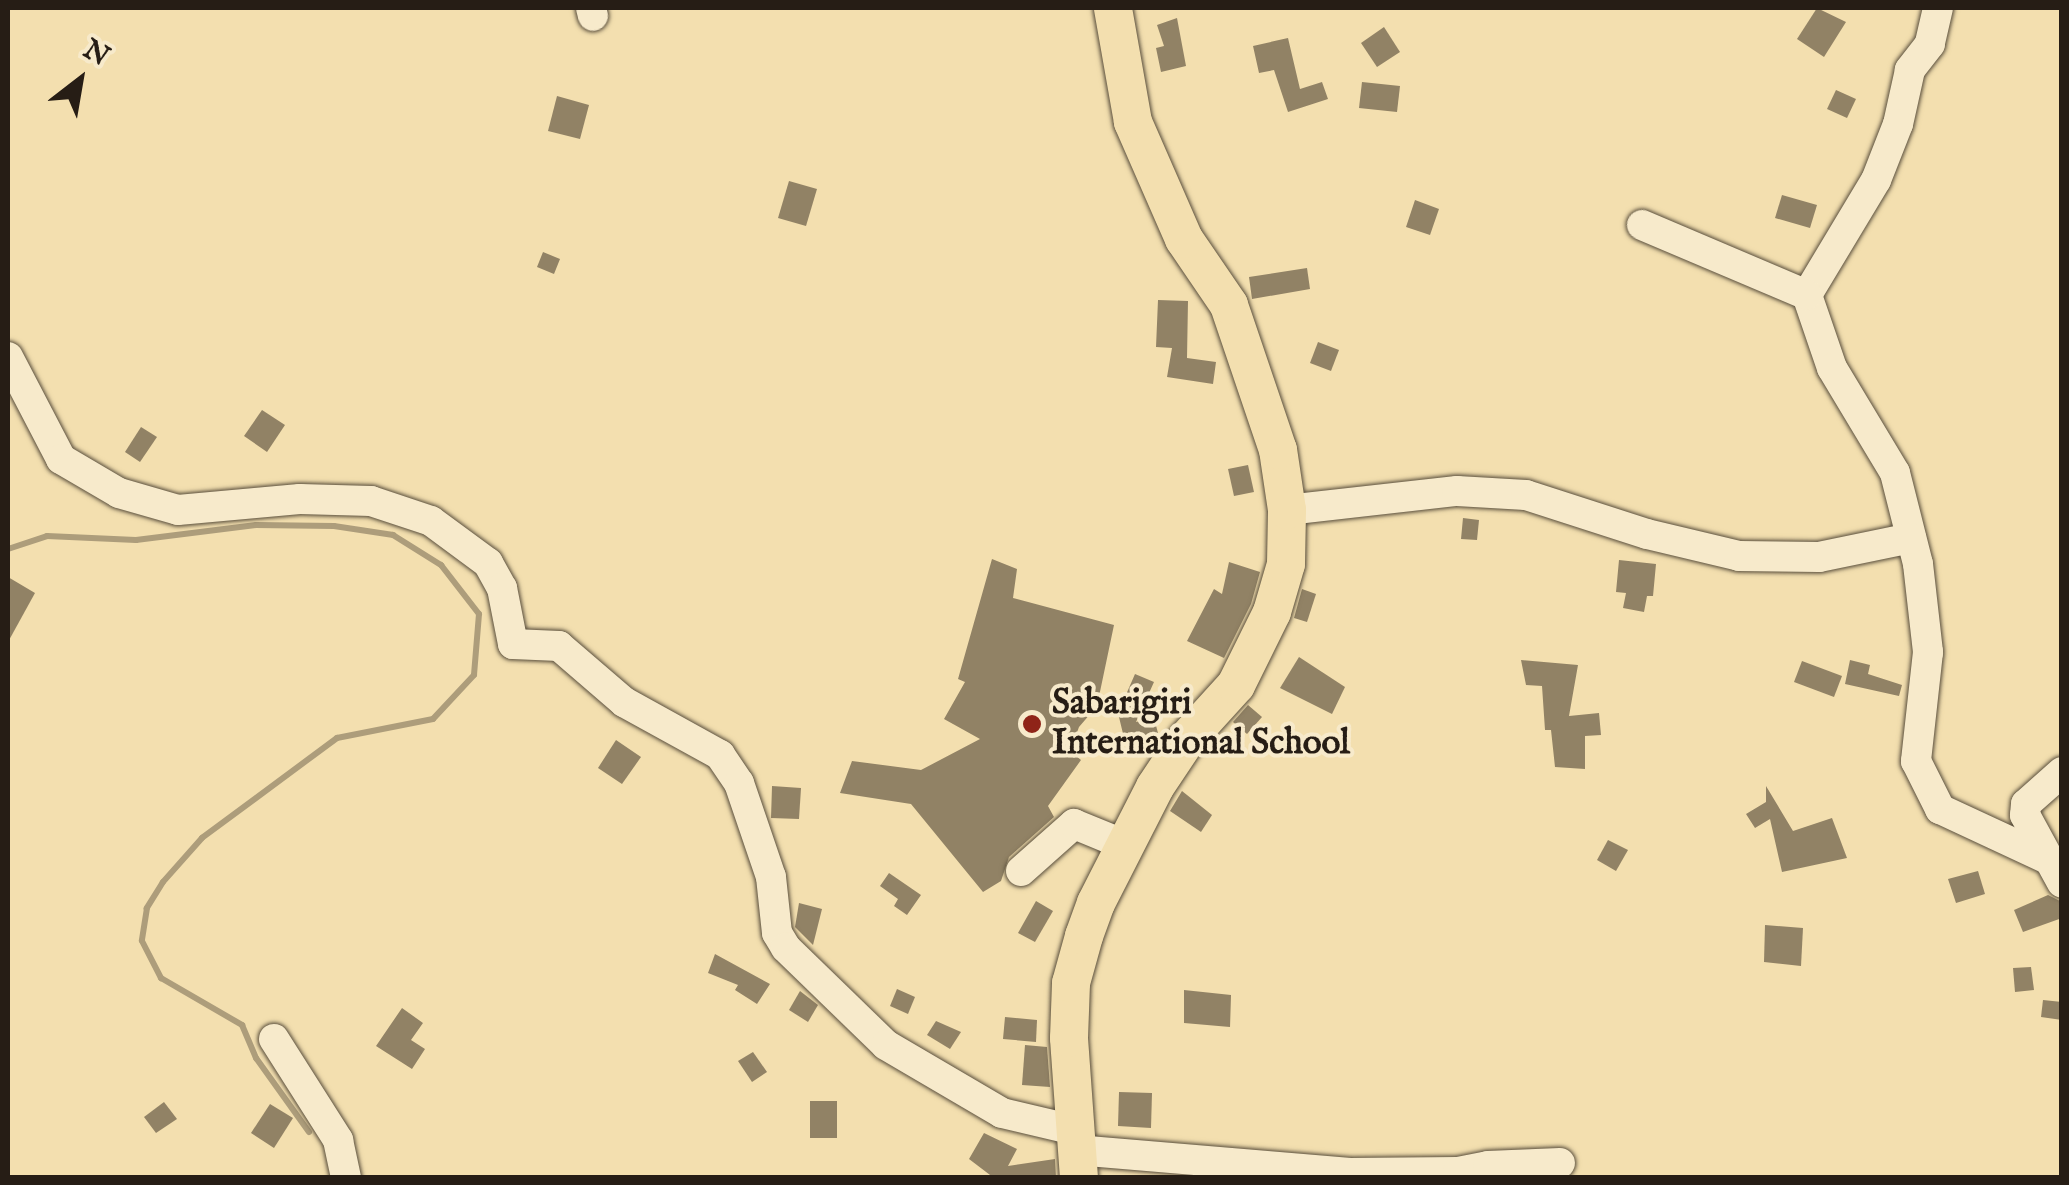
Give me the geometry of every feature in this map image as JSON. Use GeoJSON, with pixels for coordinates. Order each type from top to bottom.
{"type":"FeatureCollection","features":[{"type":"Feature","properties":{"kind":"main road"},"geometry":{"type":"LineString","coordinates":[[1076,1152],[1072,982],[1096,902],[1124,845],[1187,739],[1236,684],[1272,612],[1286,564],[1286,510],[1278,450],[1229,305],[1184,239],[1133,122],[1113,8]]}},
{"type":"Feature","properties":{"kind":"street"},"geometry":{"type":"LineString","coordinates":[[1938,8],[1930,44],[1910,70],[1898,124],[1876,180],[1808,295],[1832,368],[1895,473],[1911,538],[1928,652],[1916,760],[1940,809],[2057,872]]}},
{"type":"Feature","properties":{"kind":"street"},"geometry":{"type":"LineString","coordinates":[[1642,225],[1808,295]]}},
{"type":"Feature","properties":{"kind":"street"},"geometry":{"type":"LineString","coordinates":[[8,358],[62,459],[119,494],[178,510],[300,499],[371,501],[431,521],[488,563],[502,588],[513,644],[559,646],[624,702],[720,755],[740,784],[771,876],[777,933],[886,1045],[1076,1152],[1333,1172],[1460,1175],[1560,1162]]}},
{"type":"Feature","properties":{"kind":"street"},"geometry":{"type":"LineString","coordinates":[[1286,510],[1457,491],[1526,495],[1647,534],[1740,556],[1818,557],[1911,538]]}},
{"type":"Feature","properties":{"kind":"street"},"geometry":{"type":"LineString","coordinates":[[2057,872],[2031,832],[2026,804],[2062,772]]}},
{"type":"Feature","properties":{"kind":"street"},"geometry":{"type":"LineString","coordinates":[[1021,870],[1074,824],[1124,845]]}},
{"type":"Feature","properties":{"kind":"street"},"geometry":{"type":"LineString","coordinates":[[274,1040],[338,1140],[346,1178]]}},
{"type":"Feature","properties":{"kind":"building"},"geometry":{"type":"Polygon","coordinates":[[[1817,8],[1846,22],[1824,57],[1797,39],[1817,8]]]}},
{"type":"Feature","properties":{"kind":"building"},"geometry":{"type":"Polygon","coordinates":[[[1177,18],[1186,66],[1161,72],[1156,48],[1164,46],[1157,25],[1177,18]]]}},
{"type":"Feature","properties":{"kind":"building"},"geometry":{"type":"Polygon","coordinates":[[[1384,27],[1400,52],[1377,67],[1361,43],[1384,27]]]}},
{"type":"Feature","properties":{"kind":"building"},"geometry":{"type":"Polygon","coordinates":[[[1288,38],[1300,89],[1322,82],[1328,99],[1288,112],[1274,70],[1259,73],[1253,46],[1288,38]]]}},
{"type":"Feature","properties":{"kind":"building"},"geometry":{"type":"Polygon","coordinates":[[[1362,82],[1400,86],[1397,112],[1359,108],[1362,82]]]}},
{"type":"Feature","properties":{"kind":"building"},"geometry":{"type":"Polygon","coordinates":[[[1836,90],[1856,99],[1847,118],[1827,109],[1836,90]]]}},
{"type":"Feature","properties":{"kind":"building"},"geometry":{"type":"Polygon","coordinates":[[[557,96],[589,105],[580,139],[548,131],[557,96]]]}},
{"type":"Feature","properties":{"kind":"building"},"geometry":{"type":"Polygon","coordinates":[[[789,181],[817,189],[806,226],[778,218],[789,181]]]}},
{"type":"Feature","properties":{"kind":"building"},"geometry":{"type":"Polygon","coordinates":[[[1782,195],[1817,205],[1810,228],[1775,218],[1782,195]]]}},
{"type":"Feature","properties":{"kind":"building"},"geometry":{"type":"Polygon","coordinates":[[[1415,200],[1439,209],[1430,235],[1406,227],[1415,200]]]}},
{"type":"Feature","properties":{"kind":"building"},"geometry":{"type":"Polygon","coordinates":[[[543,252],[560,259],[554,274],[537,267],[543,252]]]}},
{"type":"Feature","properties":{"kind":"building"},"geometry":{"type":"Polygon","coordinates":[[[1307,268],[1310,289],[1252,299],[1249,277],[1307,268]]]}},
{"type":"Feature","properties":{"kind":"building"},"geometry":{"type":"Polygon","coordinates":[[[1158,300],[1188,301],[1187,358],[1216,362],[1213,384],[1167,377],[1172,348],[1156,347],[1158,300]]]}},
{"type":"Feature","properties":{"kind":"building"},"geometry":{"type":"Polygon","coordinates":[[[1318,342],[1339,350],[1331,371],[1310,363],[1318,342]]]}},
{"type":"Feature","properties":{"kind":"building"},"geometry":{"type":"Polygon","coordinates":[[[262,410],[285,425],[267,452],[244,436],[262,410]]]}},
{"type":"Feature","properties":{"kind":"building"},"geometry":{"type":"Polygon","coordinates":[[[141,427],[157,437],[140,462],[125,452],[141,427]]]}},
{"type":"Feature","properties":{"kind":"building"},"geometry":{"type":"Polygon","coordinates":[[[1248,465],[1254,492],[1234,496],[1228,469],[1248,465]]]}},
{"type":"Feature","properties":{"kind":"building"},"geometry":{"type":"Polygon","coordinates":[[[1463,518],[1479,520],[1477,540],[1461,539],[1463,518]]]}},
{"type":"Feature","properties":{"kind":"building","name":"Sabarigiri International School"},"geometry":{"type":"Polygon","coordinates":[[[992,559],[1017,569],[1013,598],[1114,625],[1097,706],[1079,727],[1070,751],[1081,760],[1048,806],[1054,817],[1009,857],[1001,881],[983,892],[911,804],[840,793],[852,761],[921,770],[980,739],[944,719],[965,682],[958,679],[992,559]]]}},
{"type":"Feature","properties":{"kind":"building"},"geometry":{"type":"Polygon","coordinates":[[[1619,560],[1656,564],[1653,596],[1647,596],[1644,612],[1623,608],[1626,593],[1616,592],[1619,560]]]}},
{"type":"Feature","properties":{"kind":"building"},"geometry":{"type":"Polygon","coordinates":[[[1229,562],[1260,572],[1251,604],[1224,658],[1187,641],[1214,589],[1222,594],[1229,562]]]}},
{"type":"Feature","properties":{"kind":"building"},"geometry":{"type":"Polygon","coordinates":[[[8,577],[35,593],[8,642],[8,577]]]}},
{"type":"Feature","properties":{"kind":"building"},"geometry":{"type":"Polygon","coordinates":[[[1302,589],[1316,594],[1307,622],[1294,618],[1302,589]]]}},
{"type":"Feature","properties":{"kind":"building"},"geometry":{"type":"Polygon","coordinates":[[[1299,657],[1345,687],[1332,714],[1280,688],[1299,657]]]}},
{"type":"Feature","properties":{"kind":"building"},"geometry":{"type":"Polygon","coordinates":[[[1521,660],[1578,665],[1569,716],[1599,713],[1601,735],[1585,736],[1585,769],[1555,767],[1551,730],[1545,730],[1542,686],[1526,685],[1521,660]]]}},
{"type":"Feature","properties":{"kind":"building"},"geometry":{"type":"Polygon","coordinates":[[[1850,660],[1870,665],[1868,674],[1902,685],[1899,696],[1845,684],[1850,660]]]}},
{"type":"Feature","properties":{"kind":"building"},"geometry":{"type":"Polygon","coordinates":[[[1802,661],[1842,676],[1834,697],[1794,682],[1802,661]]]}},
{"type":"Feature","properties":{"kind":"building"},"geometry":{"type":"Polygon","coordinates":[[[1135,674],[1154,682],[1136,722],[1154,718],[1158,733],[1129,740],[1126,746],[1118,713],[1135,674]]]}},
{"type":"Feature","properties":{"kind":"building"},"geometry":{"type":"Polygon","coordinates":[[[1248,705],[1262,717],[1247,734],[1233,722],[1248,705]]]}},
{"type":"Feature","properties":{"kind":"building"},"geometry":{"type":"Polygon","coordinates":[[[616,740],[641,757],[622,784],[598,768],[616,740]]]}},
{"type":"Feature","properties":{"kind":"building"},"geometry":{"type":"Polygon","coordinates":[[[772,786],[801,788],[799,819],[771,818],[772,786]]]}},
{"type":"Feature","properties":{"kind":"building"},"geometry":{"type":"Polygon","coordinates":[[[1766,786],[1793,831],[1832,818],[1847,858],[1782,872],[1770,819],[1755,828],[1746,814],[1766,802],[1766,786]]]}},
{"type":"Feature","properties":{"kind":"building"},"geometry":{"type":"Polygon","coordinates":[[[1182,791],[1212,815],[1201,832],[1170,811],[1182,791]]]}},
{"type":"Feature","properties":{"kind":"building"},"geometry":{"type":"Polygon","coordinates":[[[1608,840],[1628,850],[1616,871],[1597,860],[1608,840]]]}},
{"type":"Feature","properties":{"kind":"building"},"geometry":{"type":"Polygon","coordinates":[[[1978,871],[1985,894],[1956,903],[1948,879],[1978,871]]]}},
{"type":"Feature","properties":{"kind":"building"},"geometry":{"type":"Polygon","coordinates":[[[889,873],[921,895],[907,915],[894,906],[898,899],[880,886],[889,873]]]}},
{"type":"Feature","properties":{"kind":"building"},"geometry":{"type":"Polygon","coordinates":[[[2048,895],[2062,902],[2062,918],[2023,932],[2014,910],[2048,895]]]}},
{"type":"Feature","properties":{"kind":"building"},"geometry":{"type":"Polygon","coordinates":[[[1036,901],[1053,911],[1035,942],[1018,933],[1036,901]]]}},
{"type":"Feature","properties":{"kind":"building"},"geometry":{"type":"Polygon","coordinates":[[[799,903],[822,909],[813,945],[795,927],[799,903]]]}},
{"type":"Feature","properties":{"kind":"building"},"geometry":{"type":"Polygon","coordinates":[[[1765,925],[1803,928],[1801,966],[1764,962],[1765,925]]]}},
{"type":"Feature","properties":{"kind":"building"},"geometry":{"type":"Polygon","coordinates":[[[715,954],[770,984],[757,1004],[735,990],[738,985],[708,973],[715,954]]]}},
{"type":"Feature","properties":{"kind":"building"},"geometry":{"type":"Polygon","coordinates":[[[2031,967],[2034,990],[2015,992],[2013,968],[2031,967]]]}},
{"type":"Feature","properties":{"kind":"building"},"geometry":{"type":"Polygon","coordinates":[[[897,989],[915,997],[908,1014],[890,1006],[897,989]]]}},
{"type":"Feature","properties":{"kind":"building"},"geometry":{"type":"Polygon","coordinates":[[[1184,990],[1231,995],[1230,1027],[1184,1023],[1184,990]]]}},
{"type":"Feature","properties":{"kind":"building"},"geometry":{"type":"Polygon","coordinates":[[[800,991],[818,1005],[808,1022],[789,1010],[800,991]]]}},
{"type":"Feature","properties":{"kind":"building"},"geometry":{"type":"Polygon","coordinates":[[[2043,1000],[2062,1002],[2062,1020],[2041,1017],[2043,1000]]]}},
{"type":"Feature","properties":{"kind":"building"},"geometry":{"type":"Polygon","coordinates":[[[402,1008],[423,1023],[411,1040],[425,1049],[412,1069],[376,1046],[402,1008]]]}},
{"type":"Feature","properties":{"kind":"building"},"geometry":{"type":"Polygon","coordinates":[[[1005,1017],[1037,1020],[1036,1042],[1003,1039],[1005,1017]]]}},
{"type":"Feature","properties":{"kind":"building"},"geometry":{"type":"Polygon","coordinates":[[[936,1021],[961,1032],[950,1049],[927,1035],[936,1021]]]}},
{"type":"Feature","properties":{"kind":"building"},"geometry":{"type":"Polygon","coordinates":[[[1025,1045],[1047,1047],[1050,1087],[1022,1085],[1025,1045]]]}},
{"type":"Feature","properties":{"kind":"building"},"geometry":{"type":"Polygon","coordinates":[[[753,1052],[767,1072],[752,1082],[738,1061],[753,1052]]]}},
{"type":"Feature","properties":{"kind":"building"},"geometry":{"type":"Polygon","coordinates":[[[1119,1092],[1152,1093],[1151,1128],[1118,1126],[1119,1092]]]}},
{"type":"Feature","properties":{"kind":"building"},"geometry":{"type":"Polygon","coordinates":[[[810,1101],[837,1101],[837,1138],[810,1138],[810,1101]]]}},
{"type":"Feature","properties":{"kind":"building"},"geometry":{"type":"Polygon","coordinates":[[[164,1102],[177,1119],[156,1133],[144,1117],[164,1102]]]}},
{"type":"Feature","properties":{"kind":"building"},"geometry":{"type":"Polygon","coordinates":[[[270,1104],[293,1118],[274,1148],[251,1133],[270,1104]]]}},
{"type":"Feature","properties":{"kind":"building"},"geometry":{"type":"Polygon","coordinates":[[[984,1133],[1017,1149],[1008,1166],[1055,1159],[1056,1178],[994,1178],[969,1159],[984,1133]]]}},
{"type":"Feature","properties":{"kind":"waterway"},"geometry":{"type":"LineString","coordinates":[[8,549],[47,536],[136,540],[256,525],[334,526],[393,535],[441,565],[479,614],[474,675],[433,719],[337,738],[202,838],[163,882],[147,908],[142,941],[161,978],[242,1025],[256,1058],[309,1132]]}},
{"type":"Feature","properties":{"kind":"place","name":"Sabarigiri International School"},"geometry":{"type":"Point","coordinates":[1032,724]}}]}
